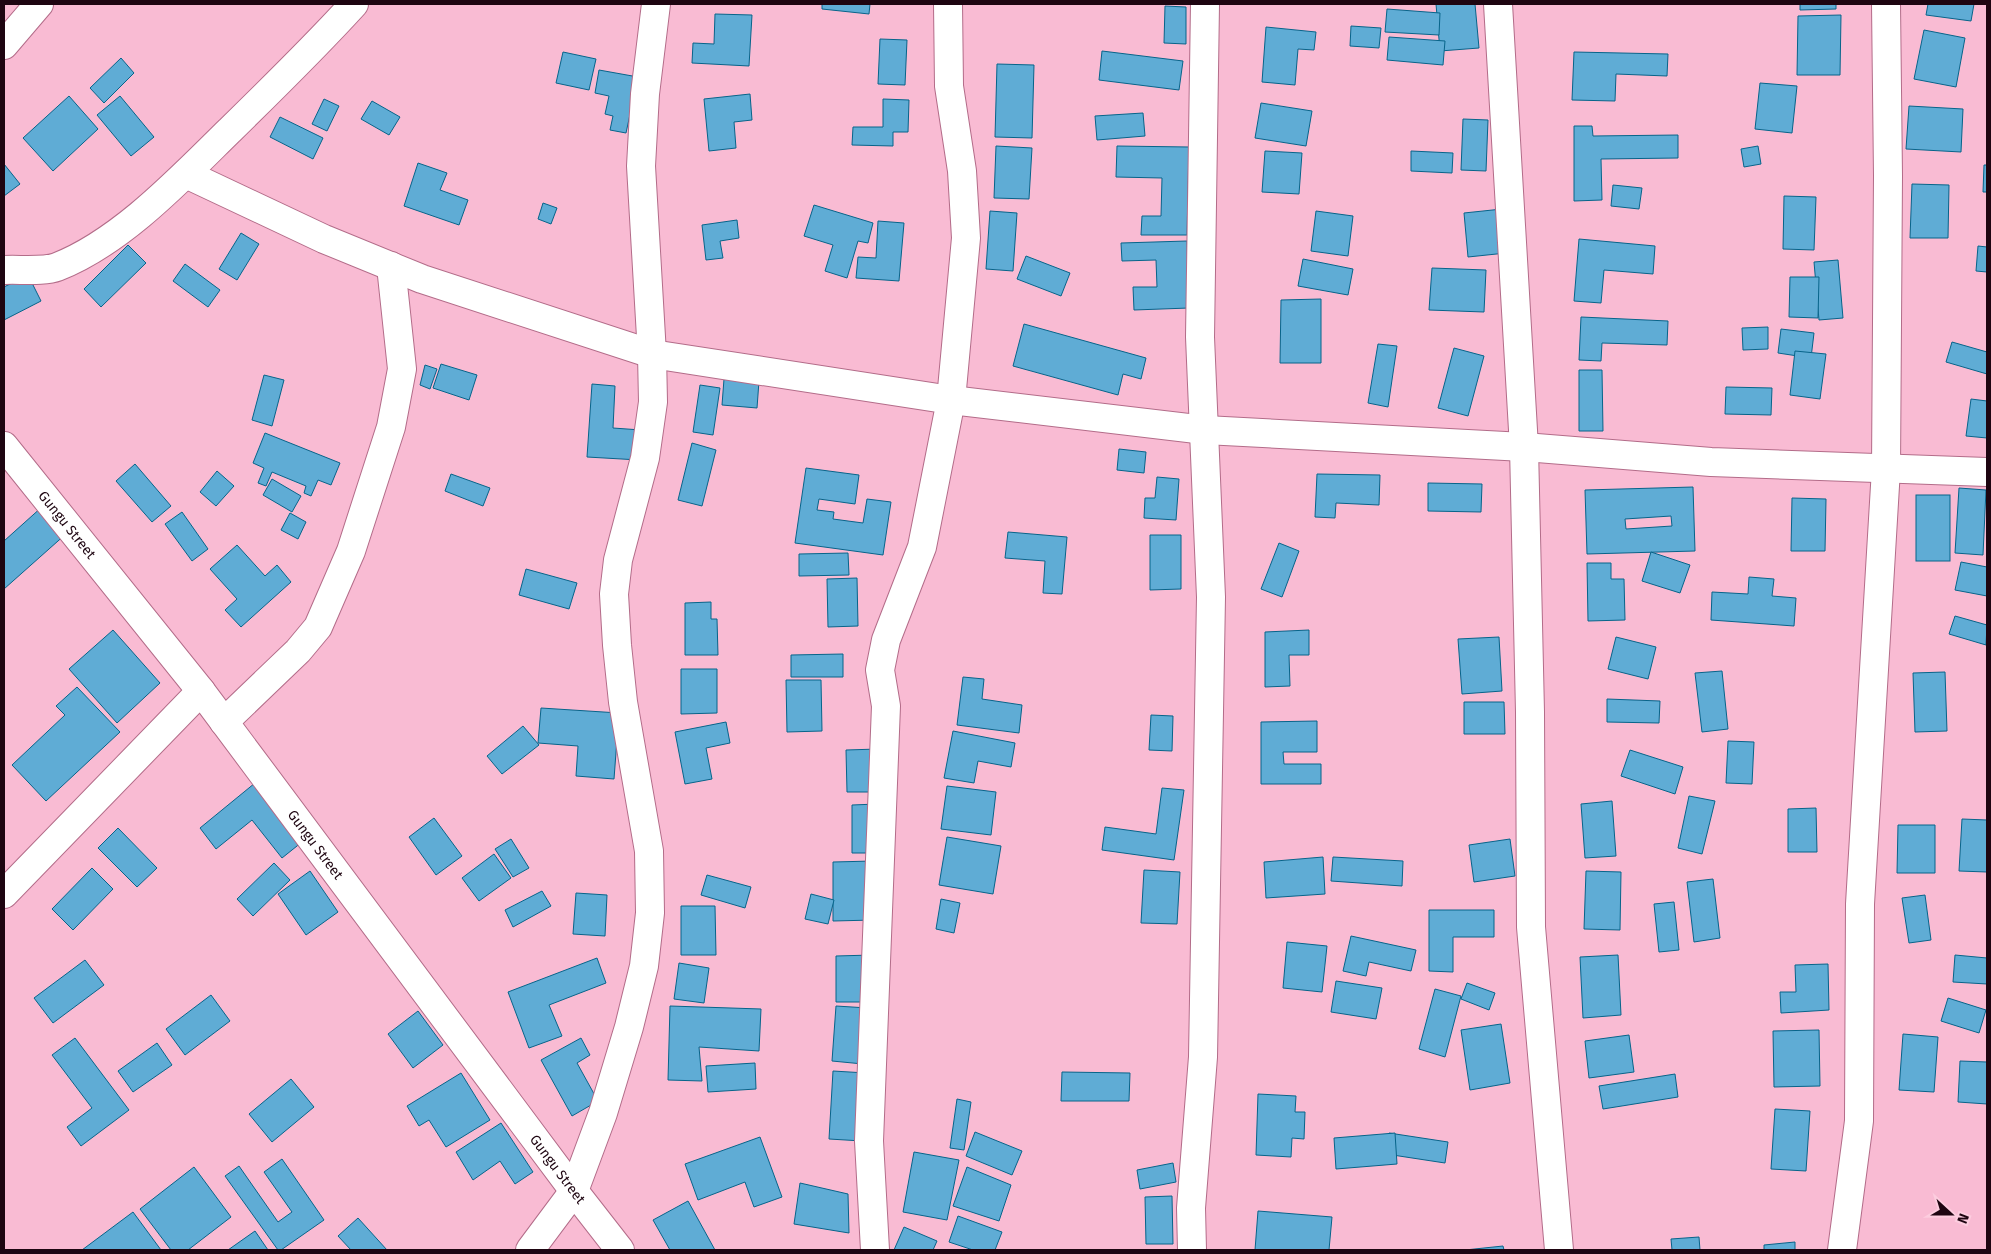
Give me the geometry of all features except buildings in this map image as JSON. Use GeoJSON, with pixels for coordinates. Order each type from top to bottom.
{"type":"FeatureCollection","features":[{"type":"Feature","properties":{"kind":"street"},"geometry":{"type":"LineString","coordinates":[[4,45],[38,4]]}},
{"type":"Feature","properties":{"kind":"street"},"geometry":{"type":"LineString","coordinates":[[4,270],[54,268],[86,253],[133,220],[186,174],[319,42],[354,4]]}},
{"type":"Feature","properties":{"kind":"street"},"geometry":{"type":"LineString","coordinates":[[530,1250],[574,1191],[603,1113],[629,1027],[644,966],[650,913],[649,851],[623,702],[614,594],[618,560],[625,527],[645,458],[653,402],[641,166],[645,94],[656,4]]}},
{"type":"Feature","properties":{"kind":"street"},"geometry":{"type":"LineString","coordinates":[[875,1250],[869,1142],[886,706],[880,670],[886,640],[922,547],[951,400],[966,238],[962,171],[949,86],[948,4]]}},
{"type":"Feature","properties":{"kind":"street"},"geometry":{"type":"LineString","coordinates":[[1192,1250],[1191,1208],[1203,1057],[1210,607],[1205,430],[1200,337],[1205,4]]}},
{"type":"Feature","properties":{"kind":"street"},"geometry":{"type":"LineString","coordinates":[[1498,4],[1524,447],[1530,712],[1532,927],[1559,1250]]}},
{"type":"Feature","properties":{"kind":"street"},"geometry":{"type":"LineString","coordinates":[[1842,1250],[1859,1121],[1860,904],[1886,469],[1888,176],[1886,4]]}},
{"type":"Feature","properties":{"kind":"street"},"geometry":{"type":"LineString","coordinates":[[186,174],[324,239],[422,279],[652,354],[951,400],[1205,430],[1524,447],[1711,462],[1987,472]]}},
{"type":"Feature","properties":{"kind":"street"},"geometry":{"type":"LineString","coordinates":[[224,722],[298,651],[318,627],[351,551],[391,427],[402,369],[391,266]]}},
{"type":"Feature","properties":{"kind":"street","name":"Gungu Street"},"geometry":{"type":"LineString","coordinates":[[4,446],[224,722],[620,1250]]}},
{"type":"Feature","properties":{"kind":"street"},"geometry":{"type":"LineString","coordinates":[[4,894],[200,691]]}}]}
